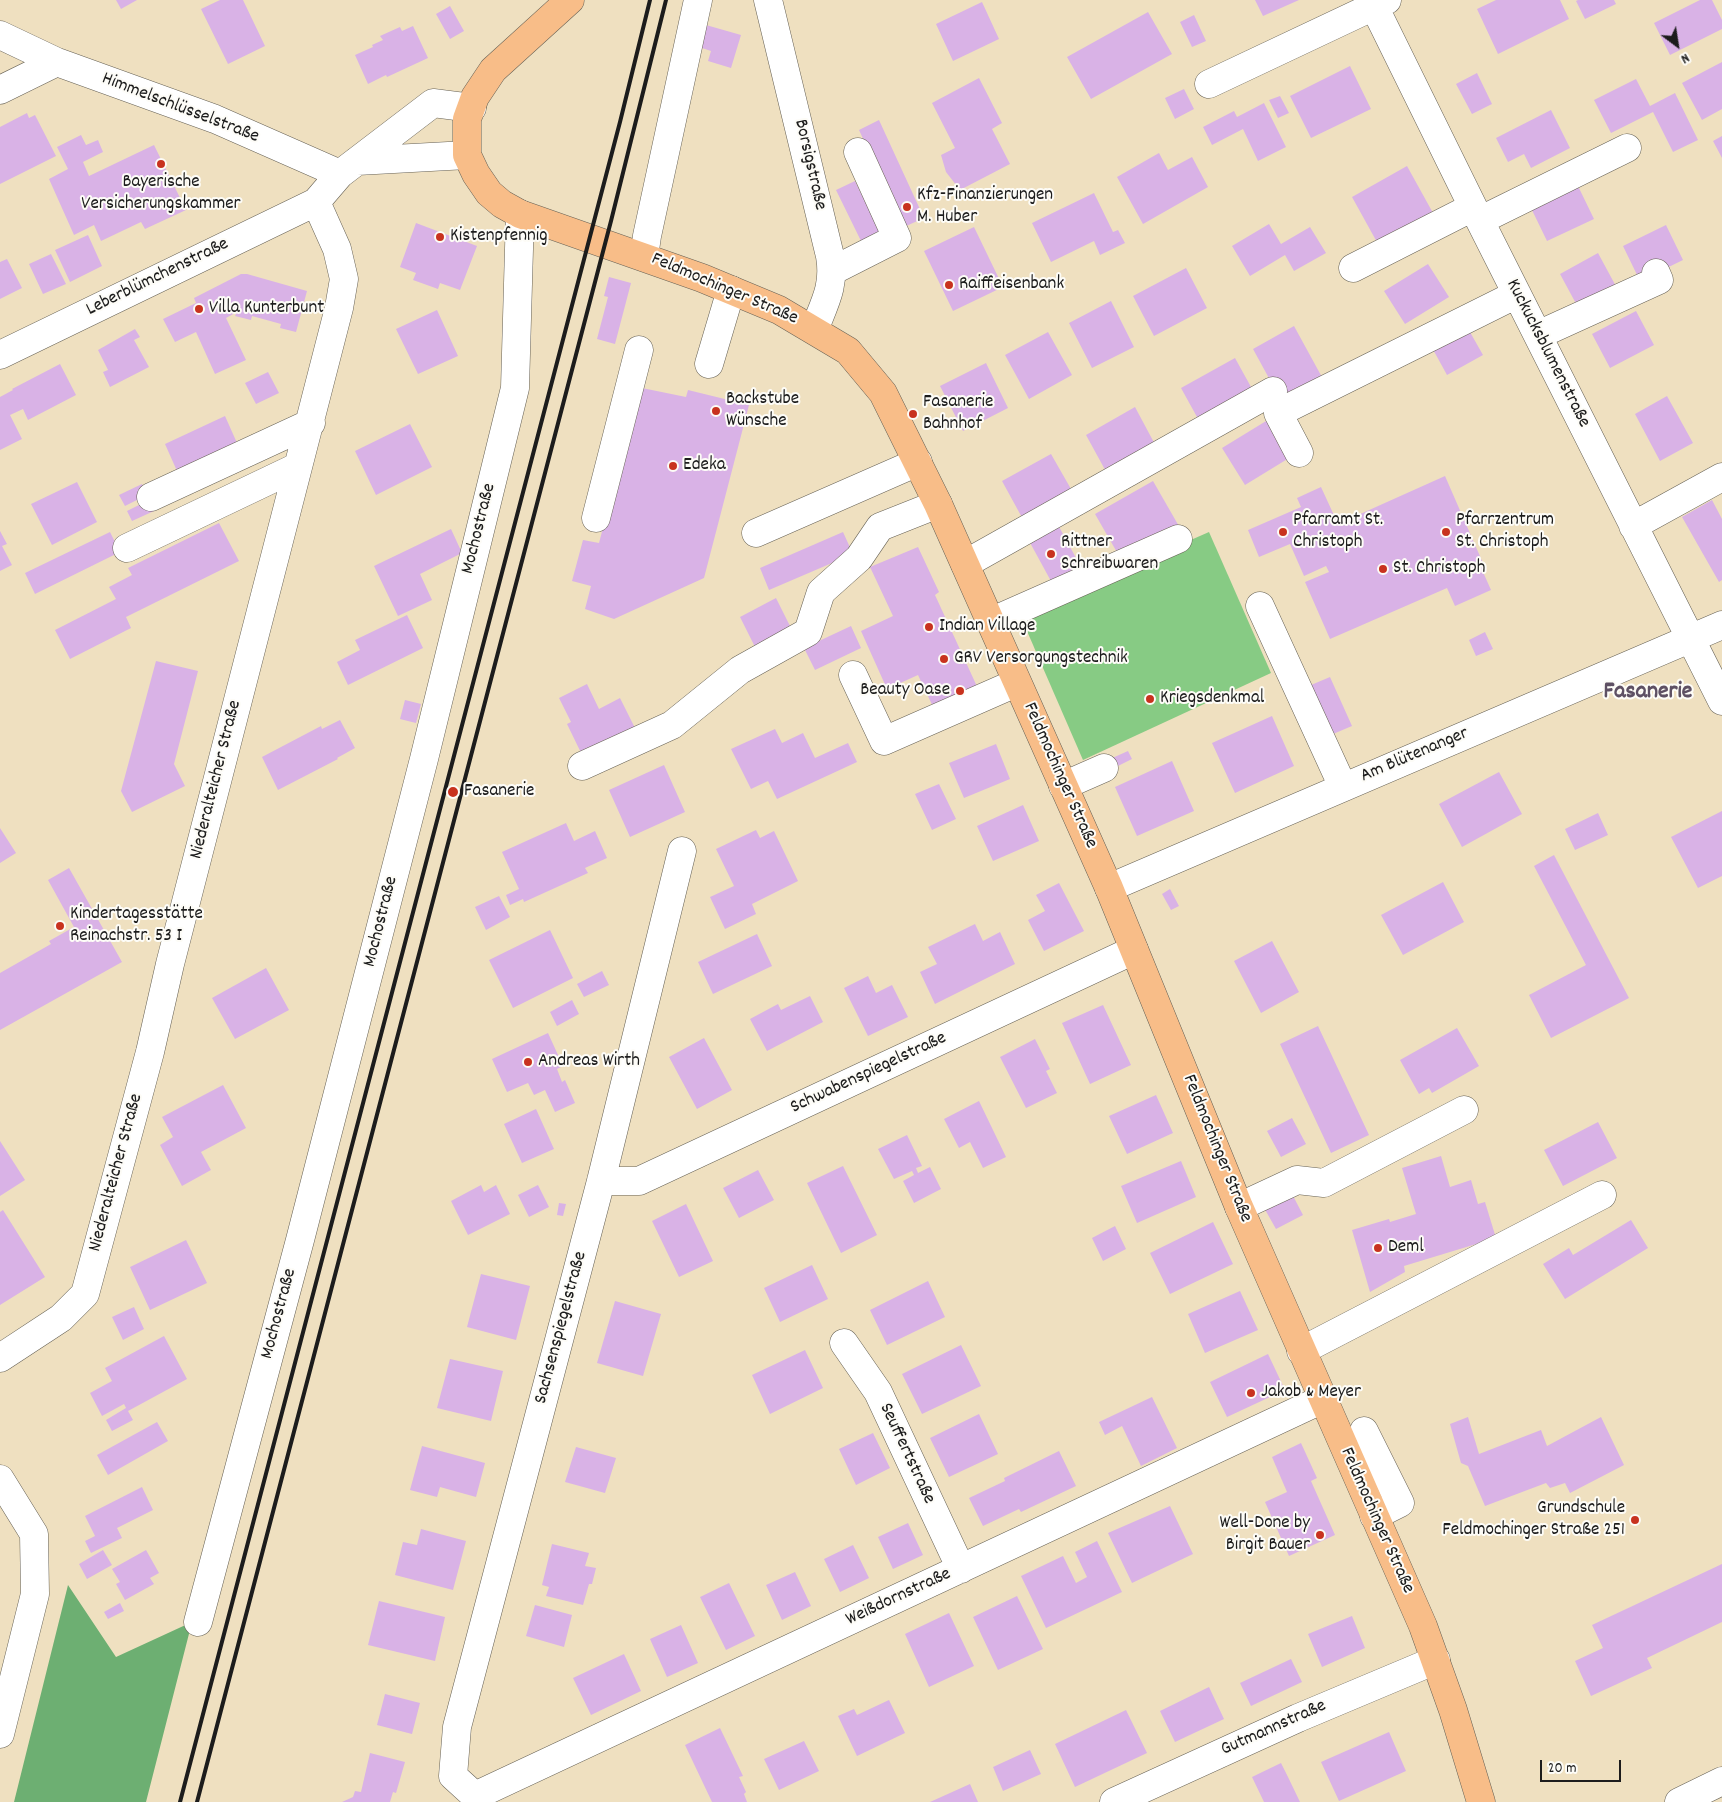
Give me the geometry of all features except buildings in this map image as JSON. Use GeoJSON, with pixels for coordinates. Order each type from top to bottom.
{"type":"FeatureCollection","features":[{"type":"Feature","properties":{"kind":"main road","name":"Feldmochinger Straße"},"geometry":{"type":"LineString","coordinates":[[570,0],[493,70],[475,97],[468,119],[467,155],[476,174],[489,193],[502,204],[520,214],[644,257],[779,310],[848,351],[883,393],[938,504],[1016,683],[1109,888],[1239,1207],[1436,1660],[1454,1710],[1481,1802]]}},
{"type":"Feature","properties":{"kind":"street"},"geometry":{"type":"LineString","coordinates":[[644,257],[646,236],[698,0]]}},
{"type":"Feature","properties":{"kind":"street","name":"Borsigstraße"},"geometry":{"type":"LineString","coordinates":[[768,0],[828,246],[832,271],[830,290],[814,330]]}},
{"type":"Feature","properties":{"kind":"street"},"geometry":{"type":"LineString","coordinates":[[1209,84],[1381,3]]}},
{"type":"Feature","properties":{"kind":"street","name":"Kuckucksblumenstraße"},"geometry":{"type":"LineString","coordinates":[[1381,3],[1477,214],[1722,701]]}},
{"type":"Feature","properties":{"kind":"street","name":"Himmelschlüsselstraße"},"geometry":{"type":"LineString","coordinates":[[0,35],[57,62],[348,168]]}},
{"type":"Feature","properties":{"kind":"street"},"geometry":{"type":"LineString","coordinates":[[0,90],[57,62]]}},
{"type":"Feature","properties":{"kind":"street"},"geometry":{"type":"LineString","coordinates":[[316,202],[348,168],[434,103],[472,108]]}},
{"type":"Feature","properties":{"kind":"street"},"geometry":{"type":"LineString","coordinates":[[1353,268],[1627,148]]}},
{"type":"Feature","properties":{"kind":"street"},"geometry":{"type":"LineString","coordinates":[[832,271],[897,238],[858,152]]}},
{"type":"Feature","properties":{"kind":"street"},"geometry":{"type":"LineString","coordinates":[[348,168],[467,155]]}},
{"type":"Feature","properties":{"kind":"street","name":"Leberblümchenstraße"},"geometry":{"type":"LineString","coordinates":[[0,355],[316,202]]}},
{"type":"Feature","properties":{"kind":"street","name":"Niederalteicher Straße"},"geometry":{"type":"LineString","coordinates":[[0,1358],[61,1318],[85,1294],[150,1052],[173,955],[339,308],[344,279],[337,249],[316,202]]}},
{"type":"Feature","properties":{"kind":"street","name":"Mochostraße"},"geometry":{"type":"LineString","coordinates":[[198,1622],[298,1249],[414,798],[515,388],[520,214]]}},
{"type":"Feature","properties":{"kind":"street"},"geometry":{"type":"LineString","coordinates":[[1538,335],[1659,280],[1656,273]]}},
{"type":"Feature","properties":{"kind":"street"},"geometry":{"type":"LineString","coordinates":[[709,364],[731,290]]}},
{"type":"Feature","properties":{"kind":"street"},"geometry":{"type":"LineString","coordinates":[[1299,452],[1278,413],[1517,294]]}},
{"type":"Feature","properties":{"kind":"street"},"geometry":{"type":"LineString","coordinates":[[596,518],[639,350]]}},
{"type":"Feature","properties":{"kind":"street"},"geometry":{"type":"LineString","coordinates":[[965,564],[1273,391]]}},
{"type":"Feature","properties":{"kind":"street"},"geometry":{"type":"LineString","coordinates":[[150,497],[311,423]]}},
{"type":"Feature","properties":{"kind":"street"},"geometry":{"type":"LineString","coordinates":[[756,533],[918,462]]}},
{"type":"Feature","properties":{"kind":"street"},"geometry":{"type":"LineString","coordinates":[[127,548],[297,467]]}},
{"type":"Feature","properties":{"kind":"street"},"geometry":{"type":"LineString","coordinates":[[1633,526],[1722,478]]}},
{"type":"Feature","properties":{"kind":"street"},"geometry":{"type":"LineString","coordinates":[[582,766],[672,725],[740,670],[808,632],[821,592],[859,558],[880,527],[938,504]]}},
{"type":"Feature","properties":{"kind":"street"},"geometry":{"type":"LineString","coordinates":[[990,622],[1178,539]]}},
{"type":"Feature","properties":{"kind":"street"},"geometry":{"type":"LineString","coordinates":[[1260,606],[1343,787]]}},
{"type":"Feature","properties":{"kind":"street","name":"Am Blütenanger"},"geometry":{"type":"LineString","coordinates":[[1109,888],[1722,625]]}},
{"type":"Feature","properties":{"kind":"street"},"geometry":{"type":"LineString","coordinates":[[853,675],[884,741],[1016,683]]}},
{"type":"Feature","properties":{"kind":"street"},"geometry":{"type":"LineString","coordinates":[[1063,786],[1104,768]]}},
{"type":"Feature","properties":{"kind":"street","name":"Sachsenspiegelstraße"},"geometry":{"type":"LineString","coordinates":[[475,1796],[453,1776],[457,1727],[601,1181],[682,851]]}},
{"type":"Feature","properties":{"kind":"street","name":"Schwabenspiegelstraße"},"geometry":{"type":"LineString","coordinates":[[601,1181],[639,1181],[1134,950]]}},
{"type":"Feature","properties":{"kind":"street"},"geometry":{"type":"LineString","coordinates":[[1239,1207],[1297,1180],[1324,1183],[1464,1110]]}},
{"type":"Feature","properties":{"kind":"street"},"geometry":{"type":"LineString","coordinates":[[1302,1351],[1602,1195]]}},
{"type":"Feature","properties":{"kind":"street","name":"Seuffertstraße"},"geometry":{"type":"LineString","coordinates":[[844,1343],[878,1392],[960,1569]]}},
{"type":"Feature","properties":{"kind":"street","name":"Weißdornstraße"},"geometry":{"type":"LineString","coordinates":[[475,1796],[1323,1398]]}},
{"type":"Feature","properties":{"kind":"street"},"geometry":{"type":"LineString","coordinates":[[1364,1431],[1400,1503],[1374,1516]]}},
{"type":"Feature","properties":{"kind":"street"},"geometry":{"type":"LineString","coordinates":[[0,1480],[34,1534],[35,1594],[0,1734]]}},
{"type":"Feature","properties":{"kind":"street","name":"Gutmannstraße"},"geometry":{"type":"LineString","coordinates":[[1114,1802],[1298,1718],[1436,1660]]}},
{"type":"Feature","properties":{"kind":"street"},"geometry":{"type":"LineString","coordinates":[[1679,1802],[1722,1781]]}},
{"type":"Feature","properties":{"kind":"green space"},"geometry":{"type":"Polygon","coordinates":[[[1209,532],[1271,673],[1083,760],[1020,615],[1209,532]]]}},
{"type":"Feature","properties":{"kind":"green space"},"geometry":{"type":"Polygon","coordinates":[[[68,1585],[116,1657],[192,1622],[146,1802],[14,1802],[68,1585]]]}},
{"type":"Feature","properties":{"kind":"railway"},"geometry":{"type":"LineString","coordinates":[[180,1802],[620,122],[650,0]]}},
{"type":"Feature","properties":{"kind":"railway"},"geometry":{"type":"LineString","coordinates":[[197,1802],[611,221],[666,0]]}},
{"type":"Feature","properties":{"kind":"place","name":"Bayerische Versicherungskammer"},"geometry":{"type":"Point","coordinates":[161,164]}},
{"type":"Feature","properties":{"kind":"place","name":"Kfz-Finanzierungen M. Huber"},"geometry":{"type":"Point","coordinates":[907,207]}},
{"type":"Feature","properties":{"kind":"place","name":"Kistenpfennig"},"geometry":{"type":"Point","coordinates":[440,237]}},
{"type":"Feature","properties":{"kind":"place","name":"Raiffeisenbank"},"geometry":{"type":"Point","coordinates":[949,285]}},
{"type":"Feature","properties":{"kind":"place","name":"Villa Kunterbunt"},"geometry":{"type":"Point","coordinates":[199,309]}},
{"type":"Feature","properties":{"kind":"place","name":"Backstube Wünsche"},"geometry":{"type":"Point","coordinates":[716,411]}},
{"type":"Feature","properties":{"kind":"place","name":"Fasanerie Bahnhof"},"geometry":{"type":"Point","coordinates":[913,414]}},
{"type":"Feature","properties":{"kind":"place","name":"Edeka"},"geometry":{"type":"Point","coordinates":[673,466]}},
{"type":"Feature","properties":{"kind":"place","name":"Pfarramt St. Christoph"},"geometry":{"type":"Point","coordinates":[1283,532]}},
{"type":"Feature","properties":{"kind":"place","name":"Pfarrzentrum St. Christoph"},"geometry":{"type":"Point","coordinates":[1446,532]}},
{"type":"Feature","properties":{"kind":"place","name":"Rittner Schreibwaren"},"geometry":{"type":"Point","coordinates":[1051,554]}},
{"type":"Feature","properties":{"kind":"place","name":"St. Christoph"},"geometry":{"type":"Point","coordinates":[1383,569]}},
{"type":"Feature","properties":{"kind":"place","name":"Indian Village"},"geometry":{"type":"Point","coordinates":[929,627]}},
{"type":"Feature","properties":{"kind":"place","name":"GRV Versorgungstechnik"},"geometry":{"type":"Point","coordinates":[944,659]}},
{"type":"Feature","properties":{"kind":"place","name":"Beauty Oase"},"geometry":{"type":"Point","coordinates":[960,691]}},
{"type":"Feature","properties":{"kind":"place","name":"Kriegsdenkmal"},"geometry":{"type":"Point","coordinates":[1150,699]}},
{"type":"Feature","properties":{"kind":"place","name":"Fasanerie"},"geometry":{"type":"Point","coordinates":[453,792]}},
{"type":"Feature","properties":{"kind":"place","name":"Kindertagesstätte Reinachstr. 53 I"},"geometry":{"type":"Point","coordinates":[60,926]}},
{"type":"Feature","properties":{"kind":"place","name":"Andreas Wirth"},"geometry":{"type":"Point","coordinates":[528,1062]}},
{"type":"Feature","properties":{"kind":"place","name":"Deml"},"geometry":{"type":"Point","coordinates":[1378,1248]}},
{"type":"Feature","properties":{"kind":"place","name":"Jakob & Meyer"},"geometry":{"type":"Point","coordinates":[1251,1393]}},
{"type":"Feature","properties":{"kind":"place","name":"Grundschule Feldmochinger Straße 251"},"geometry":{"type":"Point","coordinates":[1635,1520]}},
{"type":"Feature","properties":{"kind":"place","name":"Well-Done by Birgit Bauer"},"geometry":{"type":"Point","coordinates":[1320,1535]}},
{"type":"Feature","properties":{"kind":"district","name":"Fasanerie"},"geometry":{"type":"Point","coordinates":[1648,694]}}]}
